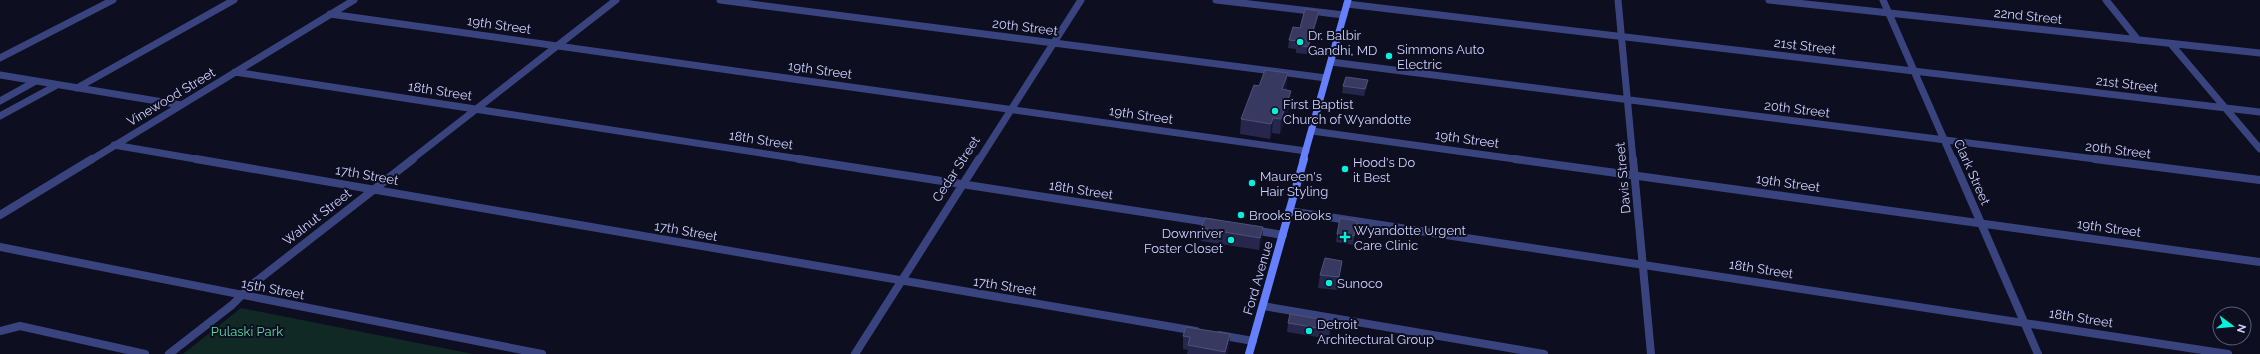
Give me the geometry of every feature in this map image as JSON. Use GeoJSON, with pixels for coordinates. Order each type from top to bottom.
{"type":"FeatureCollection","features":[{"type":"Feature","properties":{"kind":"main road","name":"Ford Avenue"},"geometry":{"type":"LineString","coordinates":[[1249,354],[1348,2]]}},
{"type":"Feature","properties":{"kind":"street"},"geometry":{"type":"LineString","coordinates":[[0,58],[113,0]]}},
{"type":"Feature","properties":{"kind":"street"},"geometry":{"type":"LineString","coordinates":[[77,88],[234,0]]}},
{"type":"Feature","properties":{"kind":"street","name":"Vinewood Street"},"geometry":{"type":"LineString","coordinates":[[0,215],[354,0]]}},
{"type":"Feature","properties":{"kind":"street","name":"Walnut Street"},"geometry":{"type":"LineString","coordinates":[[169,354],[373,190],[616,0]]}},
{"type":"Feature","properties":{"kind":"street","name":"20th Street"},"geometry":{"type":"LineString","coordinates":[[720,0],[1326,78]]}},
{"type":"Feature","properties":{"kind":"street","name":"Cedar Street"},"geometry":{"type":"LineString","coordinates":[[855,354],[961,185],[1081,0]]}},
{"type":"Feature","properties":{"kind":"street"},"geometry":{"type":"LineString","coordinates":[[1216,0],[1344,15]]}},
{"type":"Feature","properties":{"kind":"street","name":"Davis Street"},"geometry":{"type":"LineString","coordinates":[[1618,0],[1651,354]]}},
{"type":"Feature","properties":{"kind":"street","name":"22nd Street"},"geometry":{"type":"LineString","coordinates":[[1769,0],[2260,53]]}},
{"type":"Feature","properties":{"kind":"street","name":"Clark Street"},"geometry":{"type":"LineString","coordinates":[[1883,0],[2038,354]]}},
{"type":"Feature","properties":{"kind":"street"},"geometry":{"type":"LineString","coordinates":[[2106,0],[2138,40]]}},
{"type":"Feature","properties":{"kind":"street","name":"21st Street"},"geometry":{"type":"LineString","coordinates":[[1348,2],[1622,37],[2260,112]]}},
{"type":"Feature","properties":{"kind":"street","name":"19th Street"},"geometry":{"type":"LineString","coordinates":[[330,14],[1306,151]]}},
{"type":"Feature","properties":{"kind":"street"},"geometry":{"type":"LineString","coordinates":[[2171,44],[2260,149]]}},
{"type":"Feature","properties":{"kind":"street","name":"20th Street"},"geometry":{"type":"LineString","coordinates":[[1331,62],[2260,180]]}},
{"type":"Feature","properties":{"kind":"street","name":"18th Street"},"geometry":{"type":"LineString","coordinates":[[234,72],[1224,225]]}},
{"type":"Feature","properties":{"kind":"street"},"geometry":{"type":"LineString","coordinates":[[0,75],[181,105]]}},
{"type":"Feature","properties":{"kind":"street"},"geometry":{"type":"LineString","coordinates":[[0,101],[36,81]]}},
{"type":"Feature","properties":{"kind":"street"},"geometry":{"type":"LineString","coordinates":[[0,116],[57,85]]}},
{"type":"Feature","properties":{"kind":"street","name":"19th Street"},"geometry":{"type":"LineString","coordinates":[[1312,131],[2260,262]]}},
{"type":"Feature","properties":{"kind":"street","name":"17th Street"},"geometry":{"type":"LineString","coordinates":[[114,145],[1253,341]]}},
{"type":"Feature","properties":{"kind":"street","name":"18th Street"},"geometry":{"type":"LineString","coordinates":[[1289,211],[2228,354]]}},
{"type":"Feature","properties":{"kind":"street"},"geometry":{"type":"LineString","coordinates":[[1248,229],[1283,234]]}},
{"type":"Feature","properties":{"kind":"street","name":"15th Street"},"geometry":{"type":"LineString","coordinates":[[0,247],[241,296],[542,354]]}},
{"type":"Feature","properties":{"kind":"street"},"geometry":{"type":"LineString","coordinates":[[1263,306],[1544,354]]}},
{"type":"Feature","properties":{"kind":"street"},"geometry":{"type":"LineString","coordinates":[[0,331],[20,326],[145,354]]}},
{"type":"Feature","properties":{"kind":"green space","name":"Pulaski Park"},"geometry":{"type":"Polygon","coordinates":[[[241,308],[473,354],[183,354],[241,308]]]}},
{"type":"Feature","properties":{"kind":"building"},"geometry":{"type":"Polygon","coordinates":[[[1305,9],[1319,11],[1308,47],[1296,45],[1298,41],[1289,40],[1293,27],[1300,28],[1305,9]]]}},
{"type":"Feature","properties":{"kind":"building"},"geometry":{"type":"Polygon","coordinates":[[[1265,70],[1288,73],[1282,89],[1291,91],[1281,119],[1273,118],[1271,124],[1241,119],[1254,85],[1259,86],[1265,70]]]}},
{"type":"Feature","properties":{"kind":"building"},"geometry":{"type":"Polygon","coordinates":[[[1346,77],[1368,80],[1365,89],[1343,86],[1346,77]]]}},
{"type":"Feature","properties":{"kind":"building"},"geometry":{"type":"Polygon","coordinates":[[[1205,218],[1263,227],[1260,238],[1201,228],[1205,218]]]}},
{"type":"Feature","properties":{"kind":"building"},"geometry":{"type":"Polygon","coordinates":[[[1340,218],[1357,221],[1354,236],[1337,234],[1340,218]]]}},
{"type":"Feature","properties":{"kind":"building"},"geometry":{"type":"Polygon","coordinates":[[[1325,258],[1342,261],[1339,277],[1320,275],[1325,258]]]}},
{"type":"Feature","properties":{"kind":"building"},"geometry":{"type":"Polygon","coordinates":[[[1290,314],[1331,321],[1330,330],[1288,323],[1290,314]]]}},
{"type":"Feature","properties":{"kind":"building"},"geometry":{"type":"Polygon","coordinates":[[[1186,327],[1230,334],[1225,352],[1188,345],[1190,337],[1183,336],[1186,327]]]}},
{"type":"Feature","properties":{"kind":"place","name":"Dr. Balbir Gandhi, MD"},"geometry":{"type":"Point","coordinates":[1300,42]}},
{"type":"Feature","properties":{"kind":"place","name":"Simmons Auto Electric"},"geometry":{"type":"Point","coordinates":[1389,56]}},
{"type":"Feature","properties":{"kind":"place","name":"First Baptist Church of Wyandotte"},"geometry":{"type":"Point","coordinates":[1275,111]}},
{"type":"Feature","properties":{"kind":"place","name":"Hood's Do it Best"},"geometry":{"type":"Point","coordinates":[1345,169]}},
{"type":"Feature","properties":{"kind":"place","name":"Maureen's Hair Styling"},"geometry":{"type":"Point","coordinates":[1252,183]}},
{"type":"Feature","properties":{"kind":"place","name":"Brooks Books"},"geometry":{"type":"Point","coordinates":[1241,215]}},
{"type":"Feature","properties":{"kind":"place","name":"Wyandotte Urgent Care Clinic"},"geometry":{"type":"Point","coordinates":[1345,237]}},
{"type":"Feature","properties":{"kind":"place","name":"Downriver Foster Closet"},"geometry":{"type":"Point","coordinates":[1231,240]}},
{"type":"Feature","properties":{"kind":"place","name":"Sunoco"},"geometry":{"type":"Point","coordinates":[1329,283]}},
{"type":"Feature","properties":{"kind":"place","name":"Detroit Architectural Group"},"geometry":{"type":"Point","coordinates":[1309,331]}}]}
